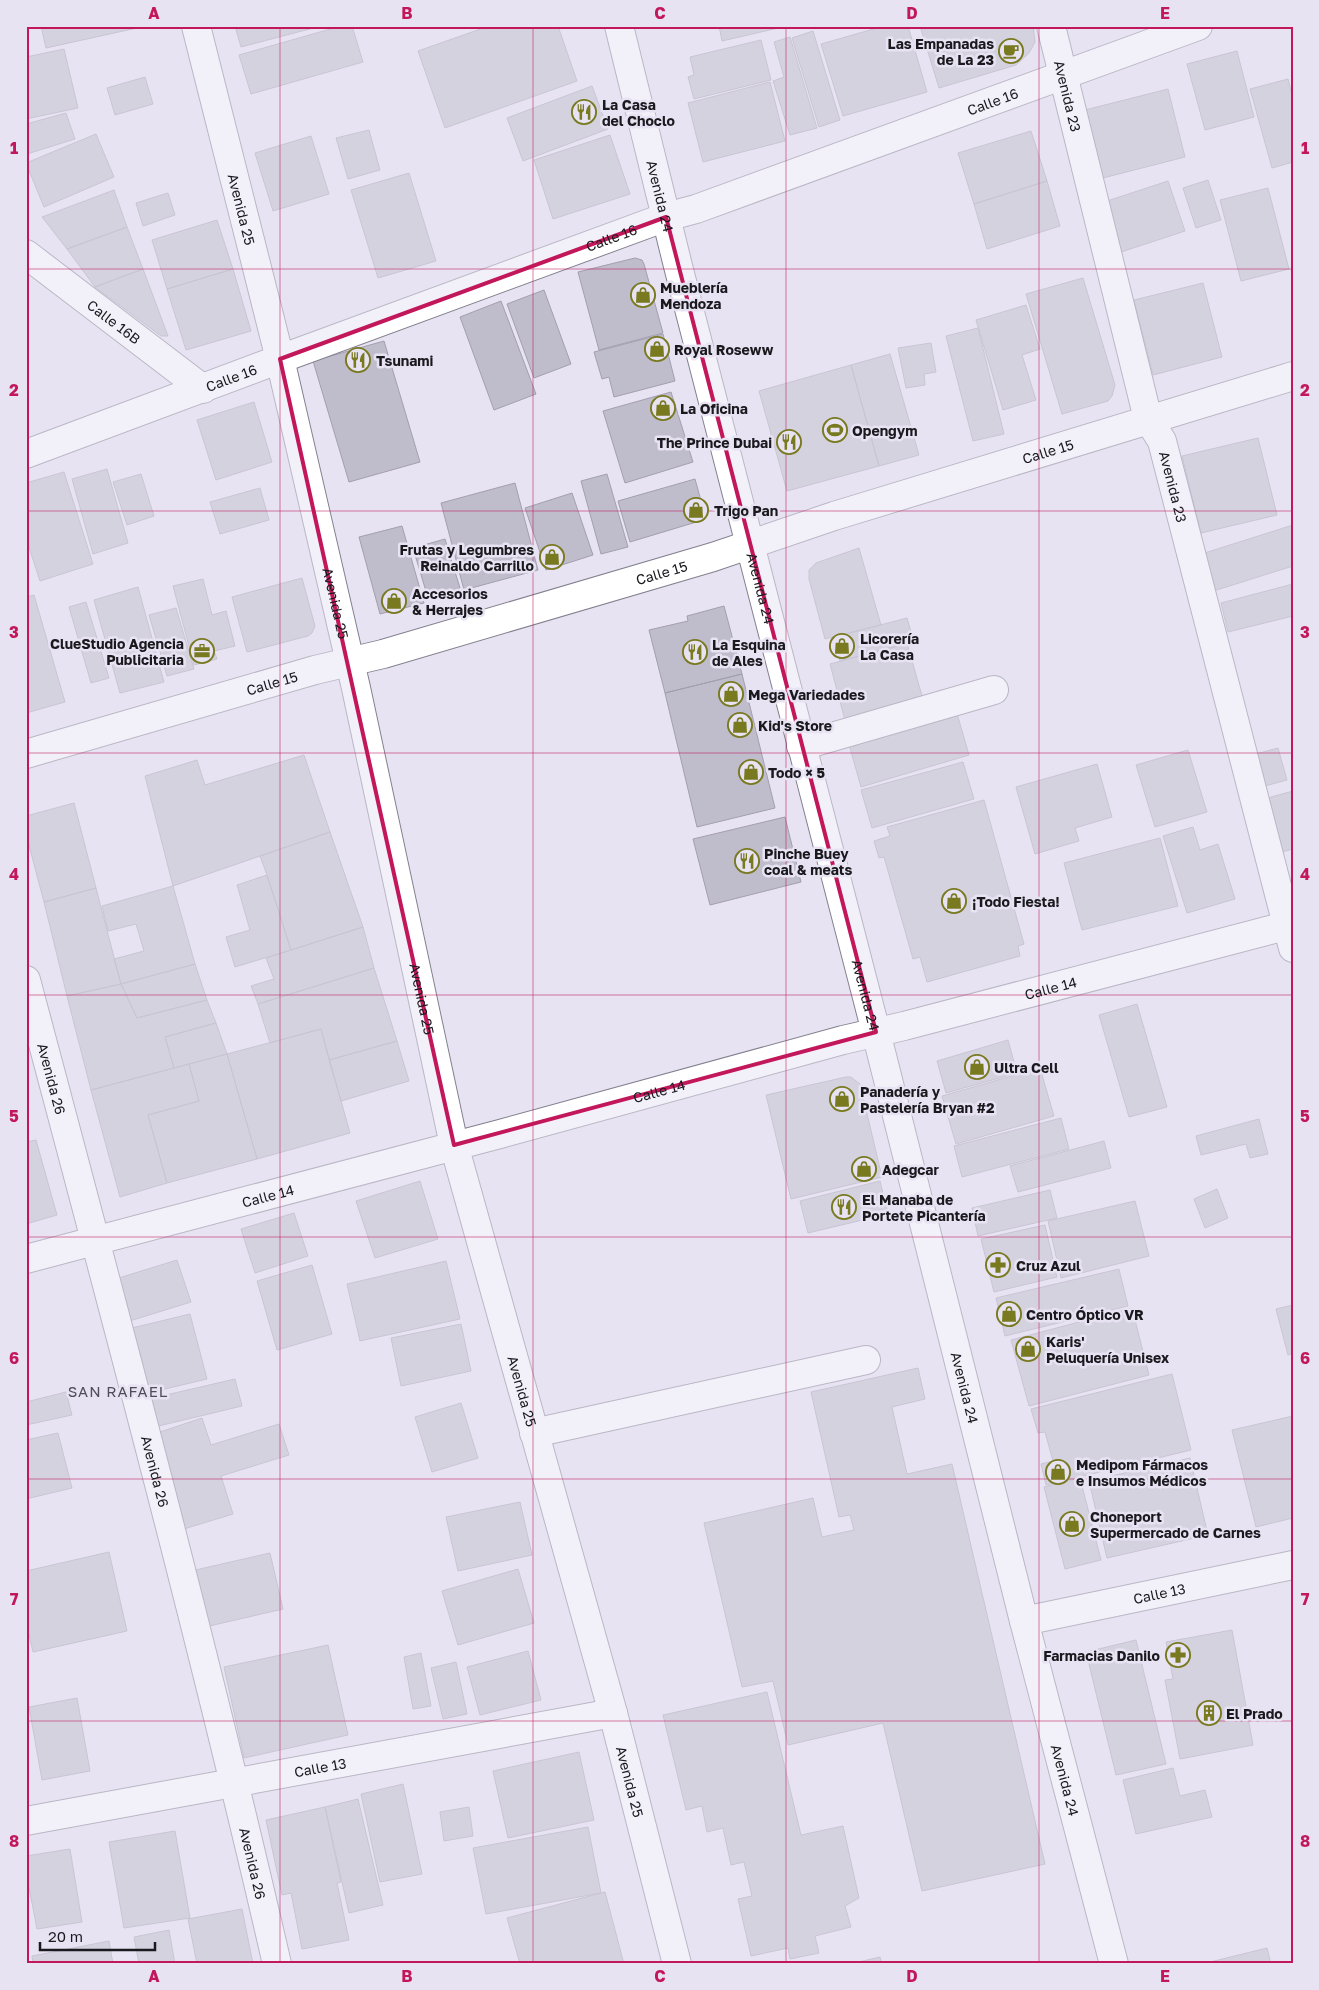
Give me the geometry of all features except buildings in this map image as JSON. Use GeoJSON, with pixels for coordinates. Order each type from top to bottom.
{"type":"FeatureCollection","features":[{"type":"Feature","properties":{"kind":"street","name":"Avenida 25"},"geometry":{"type":"LineString","coordinates":[[196,26],[280,359],[349,662],[454,1145],[613,1713],[677,1964]]}},
{"type":"Feature","properties":{"kind":"street","name":"Avenida 24"},"geometry":{"type":"LineString","coordinates":[[619,26],[666,217],[876,1032],[1024,1621],[1114,1964]]}},
{"type":"Feature","properties":{"kind":"street","name":"Avenida 23"},"geometry":{"type":"LineString","coordinates":[[1051,26],[1148,419],[1162,441],[1291,932]]}},
{"type":"Feature","properties":{"kind":"street","name":"Calle 16"},"geometry":{"type":"LineString","coordinates":[[26,454],[666,217],[696,209],[1198,26]]}},
{"type":"Feature","properties":{"kind":"street","name":"Calle 16B"},"geometry":{"type":"LineString","coordinates":[[26,254],[203,389]]}},
{"type":"Feature","properties":{"kind":"street","name":"Calle 15"},"geometry":{"type":"LineString","coordinates":[[26,754],[383,654],[750,544],[834,516],[1293,376]]}},
{"type":"Feature","properties":{"kind":"street"},"geometry":{"type":"LineString","coordinates":[[802,746],[994,690]]}},
{"type":"Feature","properties":{"kind":"street","name":"Calle 14"},"geometry":{"type":"LineString","coordinates":[[26,1258],[876,1032],[1233,941],[1291,932]]}},
{"type":"Feature","properties":{"kind":"street","name":"Avenida 26"},"geometry":{"type":"LineString","coordinates":[[26,980],[235,1783],[277,1964]]}},
{"type":"Feature","properties":{"kind":"street"},"geometry":{"type":"LineString","coordinates":[[534,1433],[866,1360]]}},
{"type":"Feature","properties":{"kind":"street","name":"Calle 13"},"geometry":{"type":"LineString","coordinates":[[1024,1621],[1293,1565]]}},
{"type":"Feature","properties":{"kind":"street","name":"Calle 13"},"geometry":{"type":"LineString","coordinates":[[26,1821],[613,1713]]}},
{"type":"Feature","properties":{"kind":"highlighted area"},"geometry":{"type":"Polygon","coordinates":[[[666,217],[876,1032],[454,1145],[280,359],[666,217]]]}},
{"type":"Feature","properties":{"kind":"place","name":"Las Empanadas de La 23"},"geometry":{"type":"Point","coordinates":[1011,51]}},
{"type":"Feature","properties":{"kind":"place","name":"La Casa del Choclo"},"geometry":{"type":"Point","coordinates":[584,112]}},
{"type":"Feature","properties":{"kind":"place","name":"Mueblería Mendoza"},"geometry":{"type":"Point","coordinates":[643,295]}},
{"type":"Feature","properties":{"kind":"place","name":"Royal Roseww"},"geometry":{"type":"Point","coordinates":[657,349]}},
{"type":"Feature","properties":{"kind":"place","name":"Tsunami"},"geometry":{"type":"Point","coordinates":[358,360]}},
{"type":"Feature","properties":{"kind":"place","name":"La Oficina"},"geometry":{"type":"Point","coordinates":[663,408]}},
{"type":"Feature","properties":{"kind":"place","name":"Opengym"},"geometry":{"type":"Point","coordinates":[835,430]}},
{"type":"Feature","properties":{"kind":"place","name":"The Prince Dubai"},"geometry":{"type":"Point","coordinates":[789,442]}},
{"type":"Feature","properties":{"kind":"place","name":"Trigo Pan"},"geometry":{"type":"Point","coordinates":[696,510]}},
{"type":"Feature","properties":{"kind":"place","name":"Frutas y Legumbres Reinaldo Carrillo"},"geometry":{"type":"Point","coordinates":[552,557]}},
{"type":"Feature","properties":{"kind":"place","name":"Accesorios & Herrajes"},"geometry":{"type":"Point","coordinates":[394,601]}},
{"type":"Feature","properties":{"kind":"place","name":"Licorería La Casa"},"geometry":{"type":"Point","coordinates":[842,646]}},
{"type":"Feature","properties":{"kind":"place","name":"ClueStudio Agencia Publicitaria"},"geometry":{"type":"Point","coordinates":[202,651]}},
{"type":"Feature","properties":{"kind":"place","name":"La Esquina de Ales"},"geometry":{"type":"Point","coordinates":[695,652]}},
{"type":"Feature","properties":{"kind":"place","name":"Mega Variedades"},"geometry":{"type":"Point","coordinates":[731,694]}},
{"type":"Feature","properties":{"kind":"place","name":"Kid's Store"},"geometry":{"type":"Point","coordinates":[740,725]}},
{"type":"Feature","properties":{"kind":"place","name":"Todo × 5"},"geometry":{"type":"Point","coordinates":[751,772]}},
{"type":"Feature","properties":{"kind":"place","name":"Pinche Buey coal & meats"},"geometry":{"type":"Point","coordinates":[747,861]}},
{"type":"Feature","properties":{"kind":"place","name":"¡Todo Fiesta!"},"geometry":{"type":"Point","coordinates":[954,901]}},
{"type":"Feature","properties":{"kind":"place","name":"Ultra Cell"},"geometry":{"type":"Point","coordinates":[977,1067]}},
{"type":"Feature","properties":{"kind":"place","name":"Panadería y Pastelería Bryan #2"},"geometry":{"type":"Point","coordinates":[842,1099]}},
{"type":"Feature","properties":{"kind":"place","name":"Adegcar"},"geometry":{"type":"Point","coordinates":[864,1169]}},
{"type":"Feature","properties":{"kind":"place","name":"El Manaba de Portete Picantería"},"geometry":{"type":"Point","coordinates":[844,1207]}},
{"type":"Feature","properties":{"kind":"place","name":"Cruz Azul"},"geometry":{"type":"Point","coordinates":[998,1265]}},
{"type":"Feature","properties":{"kind":"place","name":"Centro Óptico VR"},"geometry":{"type":"Point","coordinates":[1009,1314]}},
{"type":"Feature","properties":{"kind":"place","name":"Karis' Peluquería Unisex"},"geometry":{"type":"Point","coordinates":[1028,1349]}},
{"type":"Feature","properties":{"kind":"place","name":"Medipom Fármacos e Insumos Médicos"},"geometry":{"type":"Point","coordinates":[1058,1472]}},
{"type":"Feature","properties":{"kind":"place","name":"Choneport Supermercado de Carnes"},"geometry":{"type":"Point","coordinates":[1072,1524]}},
{"type":"Feature","properties":{"kind":"place","name":"Farmacias Danilo"},"geometry":{"type":"Point","coordinates":[1178,1655]}},
{"type":"Feature","properties":{"kind":"place","name":"El Prado"},"geometry":{"type":"Point","coordinates":[1209,1713]}},
{"type":"Feature","properties":{"kind":"district","name":"SAN RAFAEL"},"geometry":{"type":"Point","coordinates":[118,1391]}}]}
